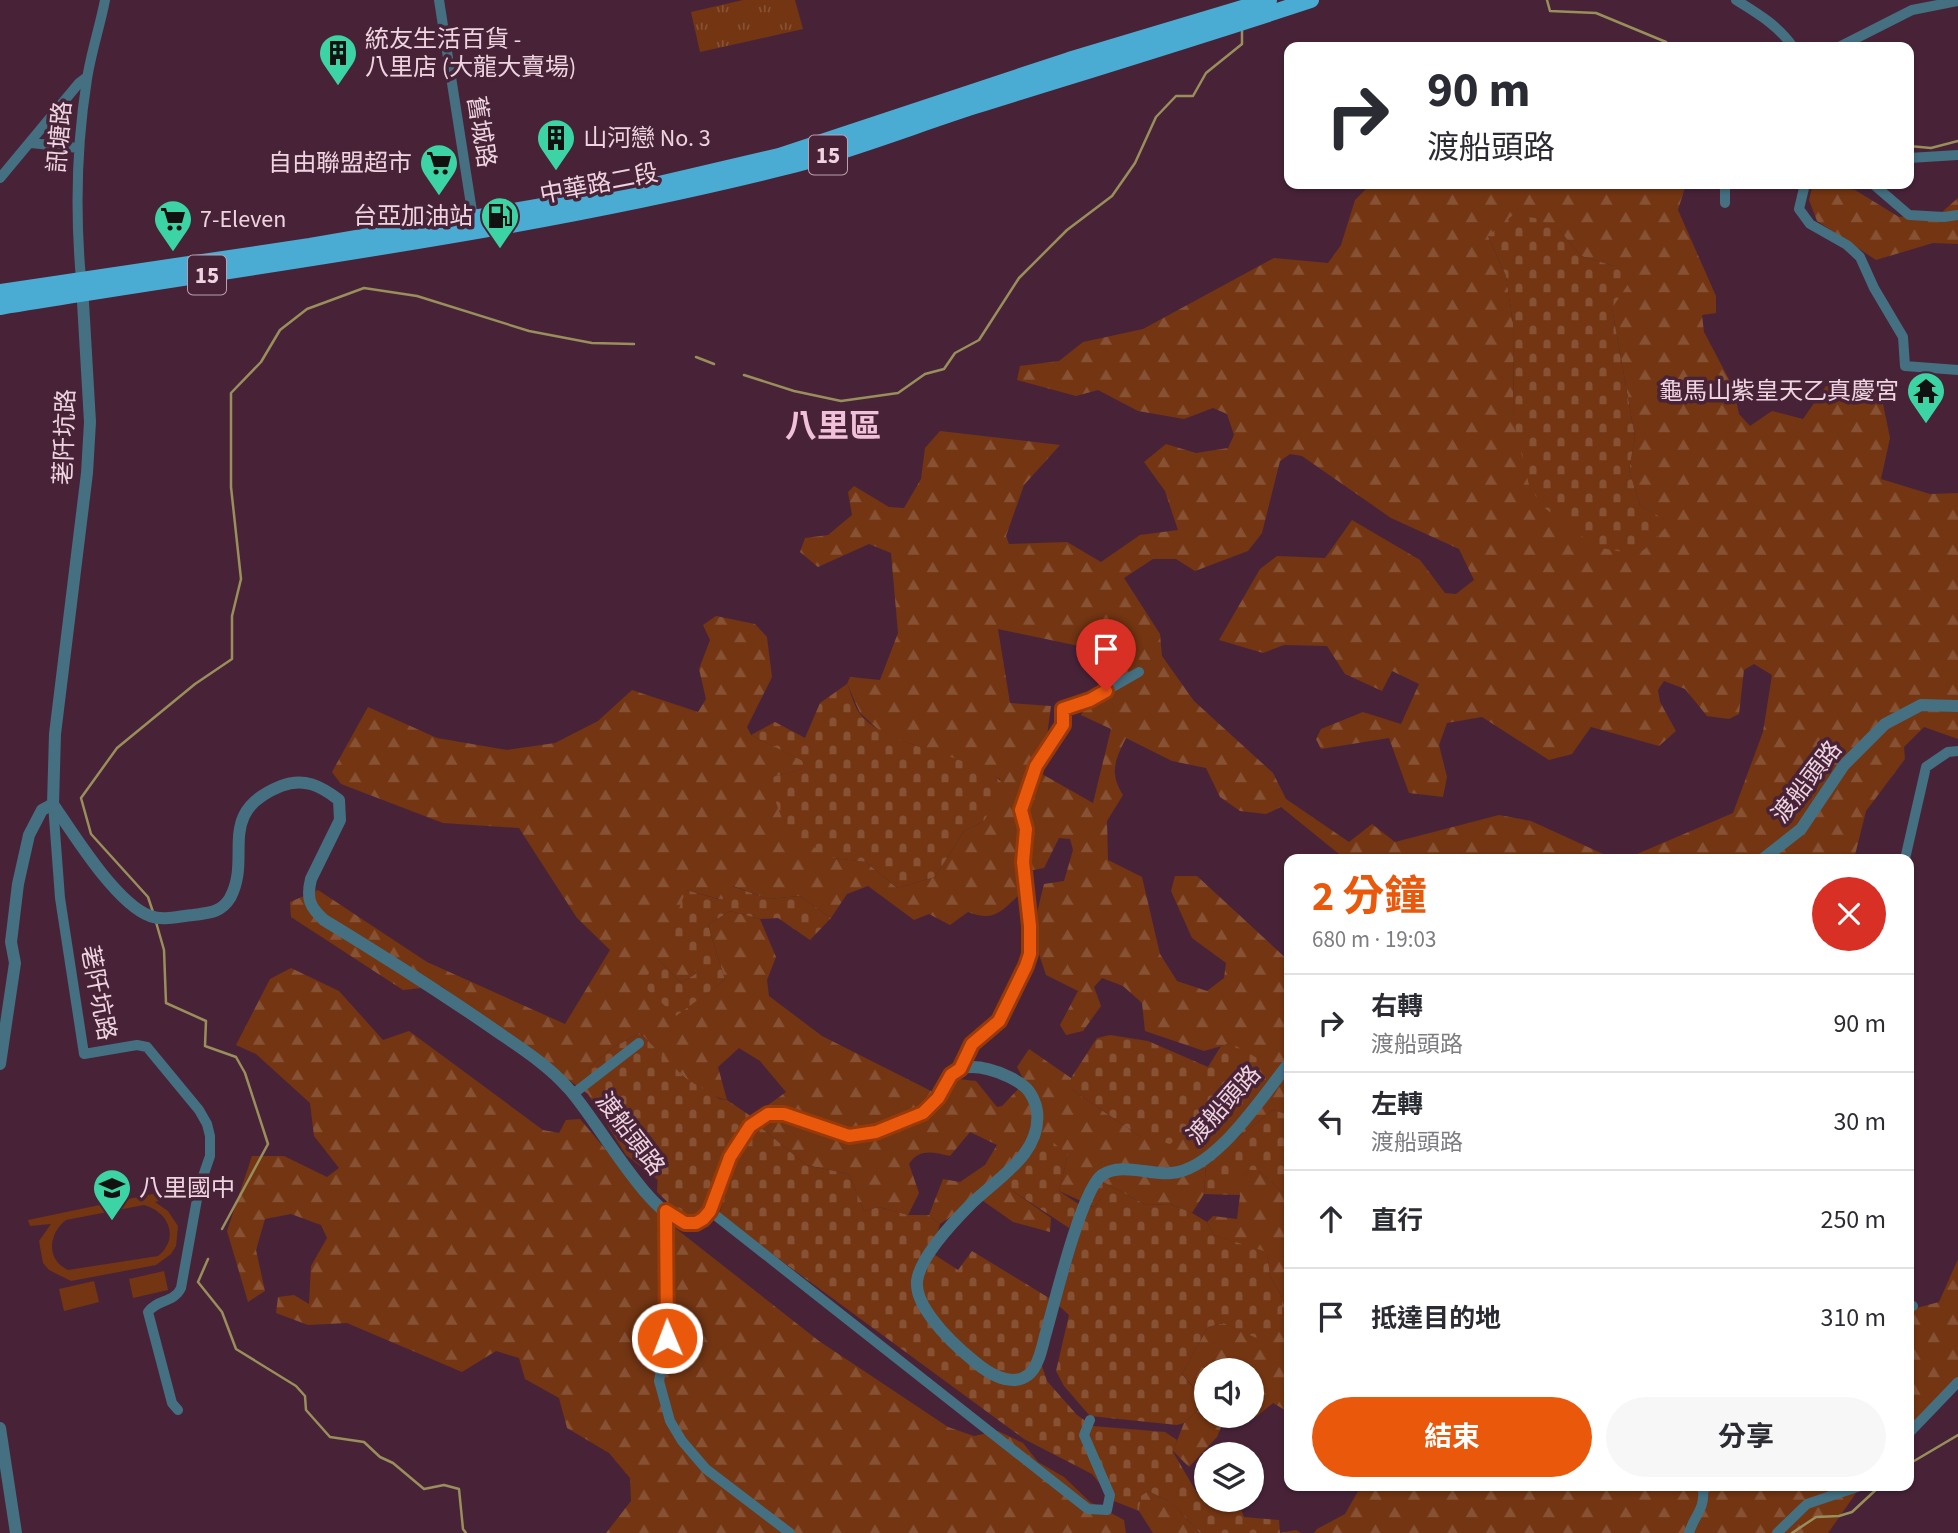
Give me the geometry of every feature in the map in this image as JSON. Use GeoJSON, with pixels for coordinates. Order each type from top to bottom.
{"type":"FeatureCollection","features":[{"type":"Feature","properties":{"kind":"main road","name":"中華路二段"},"geometry":{"type":"LineString","coordinates":[[0,292],[82,286],[313,258],[629,191],[779,156],[1069,60],[1269,0]]}},
{"type":"Feature","properties":{"kind":"main road","name":"中華路二段"},"geometry":{"type":"LineString","coordinates":[[474,224],[631,203],[784,168],[1311,0]]}},
{"type":"Feature","properties":{"kind":"main road","name":"中華路二段"},"geometry":{"type":"LineString","coordinates":[[0,307],[82,286]]}},
{"type":"Feature","properties":{"kind":"street","name":"訊塘路"},"geometry":{"type":"LineString","coordinates":[[82,286],[75,198],[79,148],[87,76],[105,0]]}},
{"type":"Feature","properties":{"kind":"street","name":"舊城路"},"geometry":{"type":"LineString","coordinates":[[439,0],[474,224]]}},
{"type":"Feature","properties":{"kind":"street"},"geometry":{"type":"LineString","coordinates":[[1736,0],[1762,15],[1790,42]]}},
{"type":"Feature","properties":{"kind":"street"},"geometry":{"type":"LineString","coordinates":[[1849,42],[1912,10],[1958,1]]}},
{"type":"Feature","properties":{"kind":"street"},"geometry":{"type":"LineString","coordinates":[[0,178],[87,76]]}},
{"type":"Feature","properties":{"kind":"street"},"geometry":{"type":"LineString","coordinates":[[31,143],[79,148]]}},
{"type":"Feature","properties":{"kind":"street"},"geometry":{"type":"LineString","coordinates":[[1914,158],[1958,155]]}},
{"type":"Feature","properties":{"kind":"street"},"geometry":{"type":"LineString","coordinates":[[1725,189],[1725,203]]}},
{"type":"Feature","properties":{"kind":"street"},"geometry":{"type":"LineString","coordinates":[[1804,189],[1799,209],[1810,224],[1847,245],[1860,257],[1874,288],[1903,337],[1905,366],[1958,370]]}},
{"type":"Feature","properties":{"kind":"street"},"geometry":{"type":"LineString","coordinates":[[1879,189],[1909,215],[1958,215]]}},
{"type":"Feature","properties":{"kind":"street","name":"荖阡坑路"},"geometry":{"type":"LineString","coordinates":[[82,286],[90,422],[85,486],[55,734],[53,804],[60,898],[83,1054],[137,1045],[147,1047],[199,1111],[210,1136],[210,1156],[199,1188],[181,1288],[176,1296],[155,1305],[148,1312],[173,1403],[178,1410]]}},
{"type":"Feature","properties":{"kind":"street"},"geometry":{"type":"LineString","coordinates":[[1090,1420],[1084,1435],[1110,1496],[1107,1510],[1088,1509],[710,1211],[730,1157],[750,1126],[768,1114],[784,1114],[849,1136],[876,1132],[923,1113],[938,1098],[951,1075],[960,1069],[972,1044],[999,1021],[1030,954],[1030,926],[1023,862],[1026,829],[1021,810],[1036,766],[1063,725],[1063,709],[1090,700],[1139,672]]}},
{"type":"Feature","properties":{"kind":"street","name":"渡船頭路"},"geometry":{"type":"LineString","coordinates":[[1769,854],[1801,829],[1844,765],[1885,724],[1921,705],[1958,706]]}},
{"type":"Feature","properties":{"kind":"street"},"geometry":{"type":"LineString","coordinates":[[1906,854],[1926,767],[1948,752],[1958,751]]}},
{"type":"Feature","properties":{"kind":"street","name":"渡船頭路"},"geometry":{"type":"LineString","coordinates":[[53,804],[111,883],[155,917],[218,911],[227,902],[237,879],[240,827],[259,797],[294,781],[325,788],[340,800],[340,820],[310,879],[312,909],[324,920],[430,985],[528,1053],[573,1094],[656,1204],[685,1223],[696,1223],[710,1211]]}},
{"type":"Feature","properties":{"kind":"street"},"geometry":{"type":"LineString","coordinates":[[0,1064],[15,963],[11,942],[18,884],[29,835],[41,810],[53,804]]}},
{"type":"Feature","properties":{"kind":"street"},"geometry":{"type":"LineString","coordinates":[[573,1094],[639,1043]]}},
{"type":"Feature","properties":{"kind":"street","name":"渡船頭路"},"geometry":{"type":"LineString","coordinates":[[960,1069],[976,1068],[999,1072],[1028,1089],[1037,1106],[1038,1124],[1033,1142],[1021,1157],[999,1181],[973,1202],[929,1254],[917,1282],[919,1297],[948,1339],[986,1372],[1000,1378],[1017,1379],[1029,1375],[1039,1357],[1072,1241],[1089,1194],[1097,1181],[1116,1169],[1172,1173],[1198,1165],[1226,1141],[1284,1069]]}},
{"type":"Feature","properties":{"kind":"street"},"geometry":{"type":"LineString","coordinates":[[666,1211],[667,1338],[659,1381],[670,1421],[682,1441],[706,1469],[790,1533]]}},
{"type":"Feature","properties":{"kind":"street"},"geometry":{"type":"LineString","coordinates":[[1914,1428],[1958,1382]]}},
{"type":"Feature","properties":{"kind":"street"},"geometry":{"type":"LineString","coordinates":[[0,1427],[16,1533]]}},
{"type":"Feature","properties":{"kind":"street"},"geometry":{"type":"LineString","coordinates":[[1689,1533],[1704,1503],[1703,1491]]}},
{"type":"Feature","properties":{"kind":"street"},"geometry":{"type":"LineString","coordinates":[[1777,1533],[1807,1504],[1845,1491]]}},
{"type":"Feature","properties":{"kind":"green space"},"geometry":{"type":"Polygon","coordinates":[[[743,0],[795,0],[803,29],[700,52],[691,12],[743,0]]]}},
{"type":"Feature","properties":{"kind":"green space"},"geometry":{"type":"Polygon","coordinates":[[[1366,189],[1684,189],[1678,210],[1716,296],[1716,313],[1702,315],[1704,332],[1733,387],[1739,414],[1750,426],[1772,411],[1803,419],[1826,386],[1881,394],[1890,438],[1881,479],[1930,494],[1958,493],[1958,739],[1924,727],[1904,747],[1905,759],[1866,811],[1855,854],[1637,854],[1733,813],[1763,732],[1772,675],[1754,664],[1744,670],[1739,714],[1729,719],[1707,716],[1685,689],[1664,681],[1658,690],[1660,702],[1676,731],[1659,746],[1591,727],[1572,754],[1549,760],[1482,717],[1447,723],[1439,745],[1447,777],[1443,797],[1409,793],[1389,738],[1321,749],[1316,739],[1321,729],[1363,712],[1401,724],[1419,684],[1392,671],[1382,691],[1345,674],[1327,646],[1284,645],[1263,653],[1219,640],[1260,569],[1277,556],[1325,558],[1352,520],[1420,560],[1445,593],[1456,594],[1474,580],[1459,549],[1391,518],[1302,456],[1290,454],[1280,461],[1262,533],[1248,551],[1195,571],[1176,559],[1153,559],[1124,578],[1160,634],[1162,656],[1194,701],[1273,773],[1286,799],[1349,842],[1372,824],[1395,842],[1499,815],[1531,821],[1603,854],[1339,854],[1281,807],[1266,814],[1240,811],[1220,797],[1206,768],[1172,761],[1126,738],[1115,766],[1116,780],[1123,795],[1107,821],[1108,860],[1142,877],[1160,954],[1177,981],[1207,991],[1224,978],[1226,963],[1192,938],[1171,891],[1175,876],[1197,876],[1284,956],[1284,1113],[1273,1110],[1206,1163],[1204,1194],[1192,1213],[1170,1204],[1146,1205],[1099,1180],[1101,1199],[1094,1207],[1059,1191],[1068,1154],[999,1181],[1051,1218],[1050,1232],[1013,1222],[979,1198],[940,1224],[929,1215],[943,1179],[960,1182],[985,1165],[997,1145],[970,1132],[950,1156],[922,1153],[909,1164],[919,1193],[908,1215],[879,1207],[864,1211],[849,1174],[806,1165],[758,1125],[760,1111],[786,1092],[760,1061],[739,1048],[718,1067],[727,1100],[690,1082],[640,1033],[612,1048],[588,1069],[604,1107],[658,1172],[658,1180],[626,1155],[588,1094],[441,986],[403,990],[291,917],[290,902],[318,890],[427,962],[565,1024],[610,950],[577,918],[519,828],[443,823],[341,784],[332,772],[368,707],[437,738],[507,750],[555,743],[598,721],[632,690],[698,712],[706,699],[699,669],[710,640],[703,625],[716,616],[755,624],[767,637],[772,677],[747,727],[751,735],[804,761],[804,769],[772,777],[833,858],[866,862],[897,888],[935,877],[964,831],[984,821],[1000,779],[883,734],[860,713],[847,684],[850,677],[880,680],[898,633],[891,553],[869,544],[818,567],[800,552],[805,538],[828,535],[852,515],[848,492],[854,486],[889,507],[904,508],[921,479],[925,448],[940,431],[1060,445],[1024,485],[1006,536],[1009,544],[1067,542],[1101,562],[1140,535],[1178,530],[1165,491],[1144,462],[1166,444],[1196,453],[1228,448],[1234,435],[1227,414],[1213,408],[1184,419],[1138,411],[1098,390],[1076,396],[1017,380],[1020,366],[1059,361],[1083,342],[1143,329],[1274,258],[1328,263],[1341,245],[1355,200],[1366,189]],[[1559,230],[1488,236],[1506,276],[1514,330],[1513,418],[1543,506],[1669,523],[1640,505],[1629,470],[1635,437],[1612,308],[1614,266],[1581,256],[1559,230]],[[998,629],[1010,703],[1051,706],[1042,774],[1093,803],[1111,729],[1081,715],[1100,681],[1093,649],[998,629]],[[1029,816],[1022,817],[1019,895],[996,914],[984,916],[968,912],[950,925],[929,914],[914,920],[868,886],[847,894],[831,918],[800,896],[768,899],[733,886],[723,900],[686,890],[697,973],[681,983],[659,960],[676,1015],[725,980],[708,925],[730,911],[760,919],[776,957],[767,980],[769,996],[822,1036],[933,1092],[958,1079],[976,1081],[997,1107],[1002,1106],[1025,1082],[1017,1067],[1029,1049],[1071,1078],[1071,1089],[1141,1137],[1232,1043],[1204,1051],[1145,1031],[1142,1003],[1123,986],[1102,978],[1094,987],[1101,1006],[1083,1031],[1066,1035],[1060,1025],[1078,991],[1046,975],[1032,933],[1044,884],[1064,881],[1073,850],[1070,839],[1059,838],[1044,868],[1029,871],[1034,833],[1029,816]]]}},
{"type":"Feature","properties":{"kind":"green space"},"geometry":{"type":"Polygon","coordinates":[[[1812,189],[1855,190],[1899,217],[1942,212],[1958,198],[1958,244],[1933,243],[1876,260],[1817,221],[1809,200],[1812,189]]]}},
{"type":"Feature","properties":{"kind":"green space"},"geometry":{"type":"Polygon","coordinates":[[[1513,215],[1535,218],[1559,230],[1581,256],[1614,266],[1631,280],[1612,308],[1635,437],[1629,470],[1640,505],[1670,523],[1639,555],[1596,547],[1542,506],[1529,485],[1513,418],[1514,330],[1506,276],[1488,236],[1513,215]]]}},
{"type":"Feature","properties":{"kind":"green space"},"geometry":{"type":"Polygon","coordinates":[[[847,684],[858,711],[874,726],[914,745],[979,768],[995,776],[1004,786],[984,821],[964,831],[935,877],[897,888],[866,862],[833,858],[787,832],[769,784],[772,777],[803,769],[803,761],[751,735],[775,722],[805,738],[820,703],[847,684]]]}},
{"type":"Feature","properties":{"kind":"green space"},"geometry":{"type":"Polygon","coordinates":[[[732,886],[768,899],[800,896],[831,918],[810,940],[778,918],[760,919],[730,911],[708,925],[725,980],[676,1016],[641,984],[659,960],[681,983],[697,973],[670,933],[686,890],[722,900],[732,886]]]}},
{"type":"Feature","properties":{"kind":"green space"},"geometry":{"type":"Polygon","coordinates":[[[291,968],[339,991],[383,1040],[409,1031],[543,1130],[559,1133],[566,1120],[580,1119],[665,1220],[819,1341],[948,1427],[974,1436],[998,1431],[1023,1443],[1038,1462],[1064,1477],[1090,1502],[1124,1520],[1126,1533],[606,1533],[631,1501],[630,1478],[609,1453],[567,1428],[559,1398],[525,1379],[519,1358],[496,1351],[462,1372],[347,1323],[308,1325],[276,1313],[278,1297],[294,1295],[309,1304],[311,1266],[327,1238],[321,1225],[291,1214],[265,1219],[256,1250],[265,1291],[248,1302],[227,1231],[252,1156],[284,1156],[327,1177],[339,1168],[314,1136],[310,1103],[256,1054],[236,1045],[270,979],[291,968]]]}},
{"type":"Feature","properties":{"kind":"green space"},"geometry":{"type":"Polygon","coordinates":[[[640,1033],[685,1078],[720,1099],[727,1100],[755,1119],[712,1201],[695,1216],[681,1215],[657,1192],[658,1172],[605,1110],[591,1082],[588,1069],[612,1048],[640,1033]]]}},
{"type":"Feature","properties":{"kind":"green space"},"geometry":{"type":"Polygon","coordinates":[[[1110,1035],[1148,1041],[1208,1067],[1221,1046],[1231,1043],[1257,1058],[1258,1080],[1244,1106],[1198,1139],[1185,1134],[1170,1144],[1141,1137],[1071,1089],[1071,1078],[1097,1038],[1110,1035]]]}},
{"type":"Feature","properties":{"kind":"green space"},"geometry":{"type":"Polygon","coordinates":[[[1273,1110],[1284,1113],[1284,1194],[1258,1170],[1250,1170],[1232,1183],[1240,1195],[1204,1194],[1206,1163],[1273,1110]]]}},
{"type":"Feature","properties":{"kind":"green space"},"geometry":{"type":"Polygon","coordinates":[[[758,1125],[806,1165],[849,1174],[864,1211],[879,1207],[908,1215],[929,1215],[940,1224],[932,1253],[958,1270],[972,1251],[1049,1298],[1038,1354],[1047,1381],[1077,1415],[1093,1426],[1165,1432],[1177,1440],[1173,1452],[1194,1488],[1194,1512],[1242,1512],[1244,1517],[1279,1520],[1280,1533],[1200,1533],[1171,1502],[1148,1491],[1141,1496],[1139,1511],[1114,1501],[1092,1474],[1024,1439],[719,1215],[735,1161],[758,1125]]]}},
{"type":"Feature","properties":{"kind":"green space"},"geometry":{"type":"Polygon","coordinates":[[[1038,1131],[1068,1154],[1059,1191],[1080,1205],[1069,1228],[998,1181],[1019,1146],[1038,1131]]]}},
{"type":"Feature","properties":{"kind":"green space"},"geometry":{"type":"Polygon","coordinates":[[[1250,1170],[1258,1170],[1284,1194],[1284,1409],[1273,1403],[1264,1410],[1264,1358],[1194,1358],[1194,1388],[1182,1374],[1208,1327],[1224,1323],[1269,1343],[1282,1297],[1270,1276],[1267,1253],[1214,1235],[1207,1222],[1213,1216],[1237,1219],[1240,1195],[1231,1183],[1250,1170]]]}},
{"type":"Feature","properties":{"kind":"green space"},"geometry":{"type":"Polygon","coordinates":[[[1099,1180],[1146,1205],[1170,1204],[1207,1222],[1214,1235],[1267,1252],[1270,1276],[1282,1297],[1282,1322],[1269,1344],[1224,1323],[1208,1327],[1182,1374],[1194,1388],[1194,1414],[1184,1423],[1177,1425],[1090,1416],[1064,1386],[1056,1371],[1069,1315],[1059,1306],[1088,1206],[1094,1207],[1101,1199],[1094,1187],[1099,1180]]]}},
{"type":"Feature","properties":{"kind":"green space"},"geometry":{"type":"Polygon","coordinates":[[[181,1188],[182,1196],[155,1202],[168,1211],[178,1226],[176,1246],[171,1254],[156,1265],[71,1281],[49,1270],[43,1263],[39,1241],[51,1224],[30,1226],[28,1220],[181,1188]],[[144,1205],[66,1220],[60,1225],[53,1239],[53,1253],[68,1270],[158,1256],[165,1249],[170,1234],[165,1219],[153,1208],[144,1205]]]}},
{"type":"Feature","properties":{"kind":"green space"},"geometry":{"type":"Polygon","coordinates":[[[1958,1259],[1958,1386],[1914,1430],[1914,1309],[1939,1302],[1958,1259]]]}},
{"type":"Feature","properties":{"kind":"green space"},"geometry":{"type":"Polygon","coordinates":[[[164,1271],[168,1290],[133,1298],[129,1279],[164,1271]]]}},
{"type":"Feature","properties":{"kind":"green space"},"geometry":{"type":"Polygon","coordinates":[[[94,1281],[99,1302],[64,1311],[59,1289],[94,1281]]]}},
{"type":"Feature","properties":{"kind":"green space"},"geometry":{"type":"Polygon","coordinates":[[[1194,1414],[1194,1428],[1221,1428],[1212,1442],[1194,1442],[1194,1462],[1189,1467],[1173,1451],[1184,1423],[1194,1414]]]}},
{"type":"Feature","properties":{"kind":"green space"},"geometry":{"type":"Polygon","coordinates":[[[1148,1491],[1171,1502],[1200,1533],[1153,1533],[1139,1511],[1141,1495],[1148,1491]]]}},
{"type":"Feature","properties":{"kind":"green space"},"geometry":{"type":"Polygon","coordinates":[[[1358,1491],[1857,1491],[1828,1533],[1314,1533],[1345,1514],[1358,1491]]]}},
{"type":"Feature","properties":{"kind":"green space"},"geometry":{"type":"Polygon","coordinates":[[[1296,1530],[1301,1533],[1280,1533],[1296,1530]]]}},
{"type":"Feature","properties":{"kind":"waterway"},"geometry":{"type":"LineString","coordinates":[[1547,0],[1550,11],[1596,13],[1666,42]]}},
{"type":"Feature","properties":{"kind":"waterway"},"geometry":{"type":"LineString","coordinates":[[744,375],[794,391],[841,401],[898,393],[925,374],[944,369],[955,353],[979,340],[1019,278],[1067,230],[1112,196],[1135,163],[1156,117],[1176,96],[1193,96],[1206,73],[1242,44],[1242,30]]}},
{"type":"Feature","properties":{"kind":"waterway"},"geometry":{"type":"LineString","coordinates":[[1914,146],[1931,148],[1958,141]]}},
{"type":"Feature","properties":{"kind":"waterway"},"geometry":{"type":"LineString","coordinates":[[153,912],[148,897],[91,834],[81,798],[117,748],[195,684],[232,659],[232,616],[241,579],[231,487],[231,393],[261,362],[280,330],[307,309],[364,288],[417,296],[529,331],[592,343],[634,344]]}},
{"type":"Feature","properties":{"kind":"waterway"},"geometry":{"type":"LineString","coordinates":[[696,357],[714,364]]}},
{"type":"Feature","properties":{"kind":"waterway"},"geometry":{"type":"LineString","coordinates":[[156,922],[164,950],[166,1003],[206,1021],[205,1046],[236,1057],[245,1073],[268,1144],[222,1229]]}},
{"type":"Feature","properties":{"kind":"waterway"},"geometry":{"type":"LineString","coordinates":[[208,1259],[198,1282],[222,1312],[236,1349],[296,1386],[305,1396],[306,1410],[330,1437],[364,1442],[424,1489],[444,1485],[459,1489],[463,1529],[466,1533]]}},
{"type":"Feature","properties":{"kind":"waterway"},"geometry":{"type":"LineString","coordinates":[[1914,1461],[1958,1435]]}},
{"type":"Feature","properties":{"kind":"waterway"},"geometry":{"type":"LineString","coordinates":[[1792,1533],[1816,1517],[1839,1516],[1852,1512],[1875,1491]]}},
{"type":"Feature","properties":{"kind":"place","name":"統友生活百貨 - 八里店 (大龍大賣場)"},"geometry":{"type":"Point","coordinates":[338,87]}},
{"type":"Feature","properties":{"kind":"place","name":"山河戀 No. 3"},"geometry":{"type":"Point","coordinates":[556,172]}},
{"type":"Feature","properties":{"kind":"place","name":"自由聯盟超市"},"geometry":{"type":"Point","coordinates":[439,197]}},
{"type":"Feature","properties":{"kind":"place","name":"台亞加油站"},"geometry":{"type":"Point","coordinates":[500,250]}},
{"type":"Feature","properties":{"kind":"place","name":"7-Eleven"},"geometry":{"type":"Point","coordinates":[173,253]}},
{"type":"Feature","properties":{"kind":"place","name":"龜馬山紫皇天乙真慶宮"},"geometry":{"type":"Point","coordinates":[1926,425]}},
{"type":"Feature","properties":{"kind":"place","name":"八里國中"},"geometry":{"type":"Point","coordinates":[112,1222]}},
{"type":"Feature","properties":{"kind":"district","name":"八里區"},"geometry":{"type":"Point","coordinates":[833,427]}},
{"type":"Feature","properties":{"kind":"route"},"geometry":{"type":"LineString","coordinates":[[667,1338],[666,1211],[685,1223],[696,1223],[703,1219],[710,1211],[730,1157],[750,1126],[768,1114],[784,1114],[849,1136],[876,1132],[923,1113],[938,1098],[951,1075],[960,1069],[972,1044],[999,1021],[1030,954],[1030,926],[1023,862],[1026,829],[1021,810],[1026,791],[1044,751],[1054,741],[1063,725],[1063,709],[1090,700],[1106,691]]}}]}
